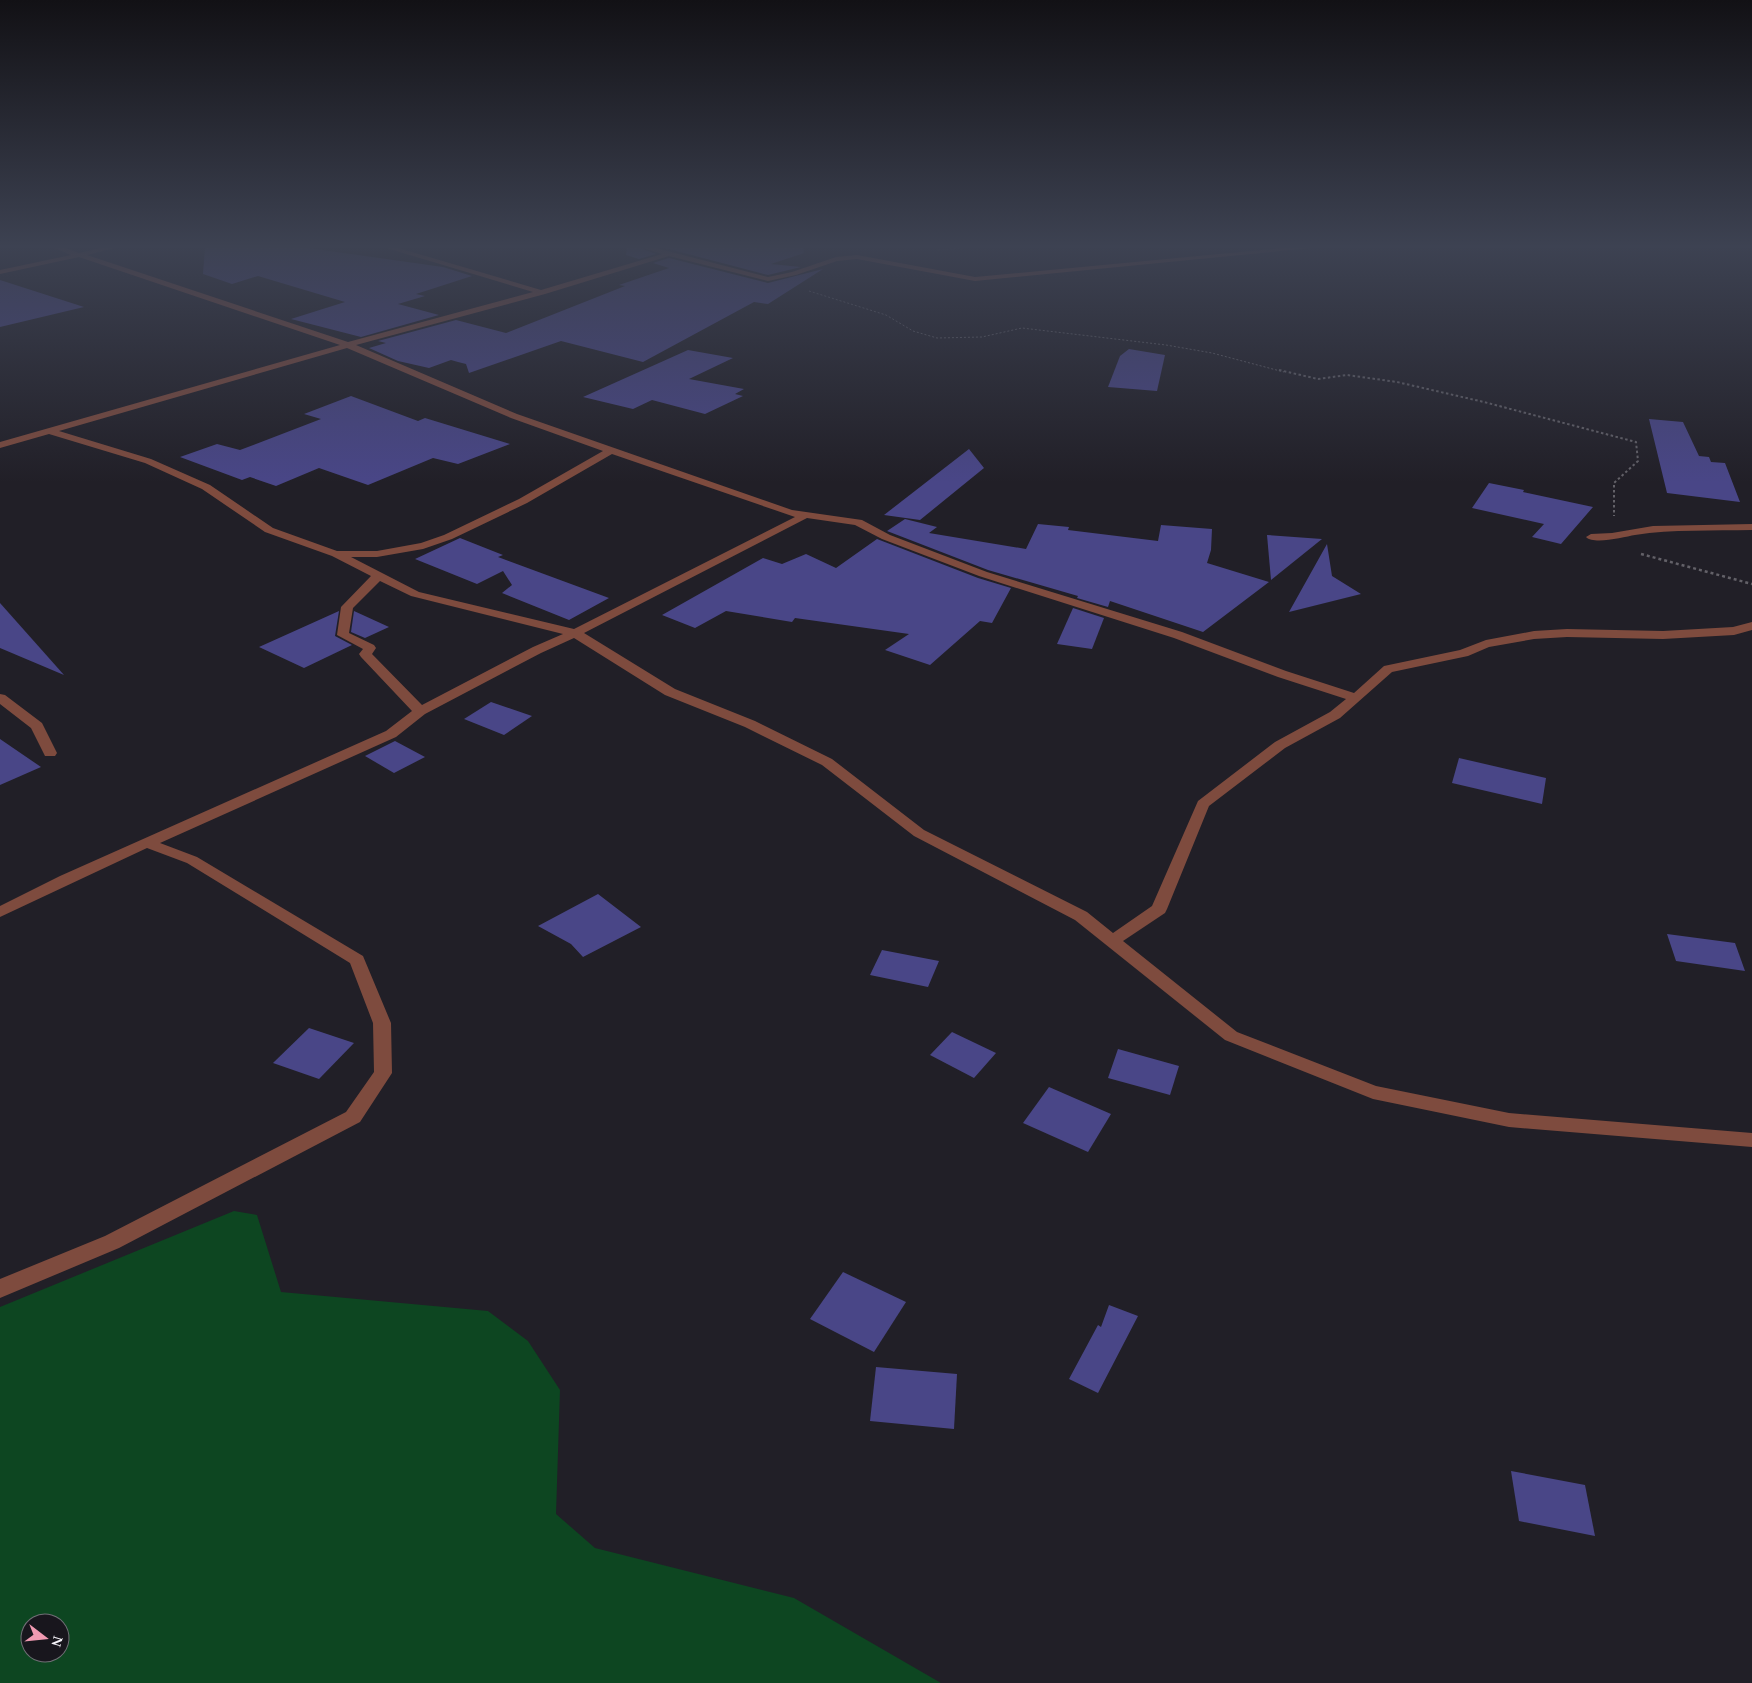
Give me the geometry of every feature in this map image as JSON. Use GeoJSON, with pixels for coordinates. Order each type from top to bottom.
{"type":"FeatureCollection","features":[{"type":"Feature","properties":{"kind":"street"},"geometry":{"type":"LineString","coordinates":[[289,326],[348,345],[482,403],[790,513],[858,522],[886,537],[983,574],[1178,635],[1282,674],[1356,698]]}},
{"type":"Feature","properties":{"kind":"street"},"geometry":{"type":"LineString","coordinates":[[0,445],[419,326]]}},
{"type":"Feature","properties":{"kind":"street"},"geometry":{"type":"LineString","coordinates":[[50,431],[148,461],[206,486],[269,530],[336,554],[415,594],[575,633],[670,692],[750,724],[827,762],[919,833],[1081,916],[1231,1036],[1373,1092],[1509,1120],[1752,1140]]}},
{"type":"Feature","properties":{"kind":"street"},"geometry":{"type":"LineString","coordinates":[[336,554],[377,554],[423,546],[448,537],[523,501],[611,450]]}},
{"type":"Feature","properties":{"kind":"street"},"geometry":{"type":"LineString","coordinates":[[0,912],[65,879],[391,734],[420,711],[806,515]]}},
{"type":"Feature","properties":{"kind":"street"},"geometry":{"type":"LineString","coordinates":[[1591,537],[1612,536],[1653,529],[1752,527]]}},
{"type":"Feature","properties":{"kind":"street"},"geometry":{"type":"LineString","coordinates":[[379,575],[347,607],[343,635],[370,648],[366,654],[420,711]]}},
{"type":"Feature","properties":{"kind":"street"},"geometry":{"type":"LineString","coordinates":[[1112,941],[1159,909],[1203,804],[1280,745],[1335,715],[1388,669],[1464,652],[1486,644],[1534,635],[1567,633],[1662,635],[1734,631],[1752,626]]}},
{"type":"Feature","properties":{"kind":"street"},"geometry":{"type":"LineString","coordinates":[[0,698],[37,726],[50,753]]}},
{"type":"Feature","properties":{"kind":"street"},"geometry":{"type":"LineString","coordinates":[[0,1289],[112,1242],[353,1118],[383,1073],[382,1023],[358,960],[192,860],[147,843]]}},
{"type":"Feature","properties":{"kind":"path"},"geometry":{"type":"LineString","coordinates":[[904,326],[913,331],[937,338],[982,337],[1022,328],[1166,345],[1212,353],[1289,374],[1318,379],[1347,375],[1397,382],[1484,402],[1636,442],[1638,461],[1614,483],[1615,512],[1612,536]]}},
{"type":"Feature","properties":{"kind":"path"},"geometry":{"type":"LineString","coordinates":[[1636,552],[1752,584]]}},
{"type":"Feature","properties":{"kind":"green space"},"geometry":{"type":"Polygon","coordinates":[[[234,1211],[257,1215],[281,1292],[488,1311],[528,1341],[560,1390],[556,1514],[595,1548],[794,1598],[941,1683],[0,1683],[0,1307],[234,1211]]]}},
{"type":"Feature","properties":{"kind":"building"},"geometry":{"type":"Polygon","coordinates":[[[316,326],[402,326],[361,337],[316,326]]]}},
{"type":"Feature","properties":{"kind":"building"},"geometry":{"type":"Polygon","coordinates":[[[435,326],[477,326],[506,333],[525,326],[710,326],[643,362],[561,341],[469,373],[466,364],[451,360],[429,368],[398,361],[369,348],[386,343],[378,341],[435,326]]]}},
{"type":"Feature","properties":{"kind":"building"},"geometry":{"type":"Polygon","coordinates":[[[1129,349],[1165,355],[1157,391],[1108,387],[1120,356],[1129,349]]]}},
{"type":"Feature","properties":{"kind":"building"},"geometry":{"type":"Polygon","coordinates":[[[688,350],[733,358],[689,379],[744,389],[735,394],[743,396],[705,414],[652,400],[633,409],[583,397],[688,350]]]}},
{"type":"Feature","properties":{"kind":"building"},"geometry":{"type":"Polygon","coordinates":[[[351,396],[418,421],[425,418],[510,444],[458,464],[433,458],[368,485],[319,468],[276,486],[250,477],[242,480],[180,457],[217,444],[240,450],[321,419],[304,414],[351,396]]]}},
{"type":"Feature","properties":{"kind":"building"},"geometry":{"type":"Polygon","coordinates":[[[1649,419],[1683,422],[1699,456],[1709,457],[1711,462],[1725,463],[1740,502],[1667,493],[1649,419]]]}},
{"type":"Feature","properties":{"kind":"building"},"geometry":{"type":"Polygon","coordinates":[[[969,449],[984,468],[920,520],[884,515],[969,449]]]}},
{"type":"Feature","properties":{"kind":"building"},"geometry":{"type":"Polygon","coordinates":[[[1489,483],[1593,507],[1561,544],[1532,537],[1544,524],[1472,508],[1489,483]]]}},
{"type":"Feature","properties":{"kind":"building"},"geometry":{"type":"Polygon","coordinates":[[[905,519],[937,527],[929,533],[1026,549],[1038,524],[1069,527],[1068,530],[1158,541],[1161,525],[1212,529],[1211,550],[1207,563],[1269,582],[1203,632],[1110,601],[1108,607],[1077,598],[1078,596],[988,570],[887,531],[905,519]]]}},
{"type":"Feature","properties":{"kind":"building"},"geometry":{"type":"Polygon","coordinates":[[[1267,535],[1322,539],[1271,580],[1267,535]]]}},
{"type":"Feature","properties":{"kind":"building"},"geometry":{"type":"Polygon","coordinates":[[[460,538],[503,555],[498,557],[609,598],[569,620],[502,593],[512,585],[503,571],[477,584],[415,559],[460,538]]]}},
{"type":"Feature","properties":{"kind":"building"},"geometry":{"type":"Polygon","coordinates":[[[877,539],[978,578],[1011,588],[992,623],[980,621],[930,665],[885,650],[909,634],[795,618],[792,622],[726,611],[695,628],[662,615],[763,558],[782,564],[806,554],[836,568],[877,539]]]}},
{"type":"Feature","properties":{"kind":"building"},"geometry":{"type":"Polygon","coordinates":[[[1327,544],[1332,576],[1361,594],[1289,612],[1327,544]]]}},
{"type":"Feature","properties":{"kind":"building"},"geometry":{"type":"Polygon","coordinates":[[[0,603],[64,675],[0,648],[0,603]]]}},
{"type":"Feature","properties":{"kind":"building"},"geometry":{"type":"Polygon","coordinates":[[[1073,608],[1104,618],[1092,649],[1057,644],[1073,608]]]}},
{"type":"Feature","properties":{"kind":"building"},"geometry":{"type":"Polygon","coordinates":[[[339,611],[335,636],[352,645],[304,668],[259,647],[339,611]]]}},
{"type":"Feature","properties":{"kind":"building"},"geometry":{"type":"Polygon","coordinates":[[[354,611],[389,627],[365,638],[351,632],[354,611]]]}},
{"type":"Feature","properties":{"kind":"building"},"geometry":{"type":"Polygon","coordinates":[[[491,702],[532,716],[504,735],[464,719],[491,702]]]}},
{"type":"Feature","properties":{"kind":"building"},"geometry":{"type":"Polygon","coordinates":[[[0,739],[41,767],[0,785],[0,739]]]}},
{"type":"Feature","properties":{"kind":"building"},"geometry":{"type":"Polygon","coordinates":[[[395,741],[425,757],[394,773],[365,756],[395,741]]]}},
{"type":"Feature","properties":{"kind":"building"},"geometry":{"type":"Polygon","coordinates":[[[1459,758],[1546,778],[1542,804],[1452,783],[1459,758]]]}},
{"type":"Feature","properties":{"kind":"building"},"geometry":{"type":"Polygon","coordinates":[[[598,894],[641,927],[583,957],[571,944],[538,926],[598,894]]]}},
{"type":"Feature","properties":{"kind":"building"},"geometry":{"type":"Polygon","coordinates":[[[1667,934],[1735,943],[1745,971],[1676,961],[1667,934]]]}},
{"type":"Feature","properties":{"kind":"building"},"geometry":{"type":"Polygon","coordinates":[[[882,950],[939,961],[928,987],[870,975],[882,950]]]}},
{"type":"Feature","properties":{"kind":"building"},"geometry":{"type":"Polygon","coordinates":[[[309,1028],[354,1043],[319,1079],[273,1063],[309,1028]]]}},
{"type":"Feature","properties":{"kind":"building"},"geometry":{"type":"Polygon","coordinates":[[[952,1032],[996,1053],[974,1078],[930,1055],[952,1032]]]}},
{"type":"Feature","properties":{"kind":"building"},"geometry":{"type":"Polygon","coordinates":[[[1118,1049],[1179,1066],[1170,1095],[1108,1078],[1118,1049]]]}},
{"type":"Feature","properties":{"kind":"building"},"geometry":{"type":"Polygon","coordinates":[[[1049,1087],[1111,1114],[1088,1152],[1023,1123],[1049,1087]]]}},
{"type":"Feature","properties":{"kind":"building"},"geometry":{"type":"Polygon","coordinates":[[[843,1272],[906,1302],[874,1352],[810,1319],[843,1272]]]}},
{"type":"Feature","properties":{"kind":"building"},"geometry":{"type":"Polygon","coordinates":[[[1109,1305],[1138,1316],[1098,1393],[1069,1379],[1098,1325],[1101,1327],[1109,1305]]]}},
{"type":"Feature","properties":{"kind":"building"},"geometry":{"type":"Polygon","coordinates":[[[876,1367],[957,1374],[954,1429],[870,1421],[876,1367]]]}},
{"type":"Feature","properties":{"kind":"building"},"geometry":{"type":"Polygon","coordinates":[[[1511,1471],[1585,1485],[1595,1536],[1519,1521],[1511,1471]]]}}]}
